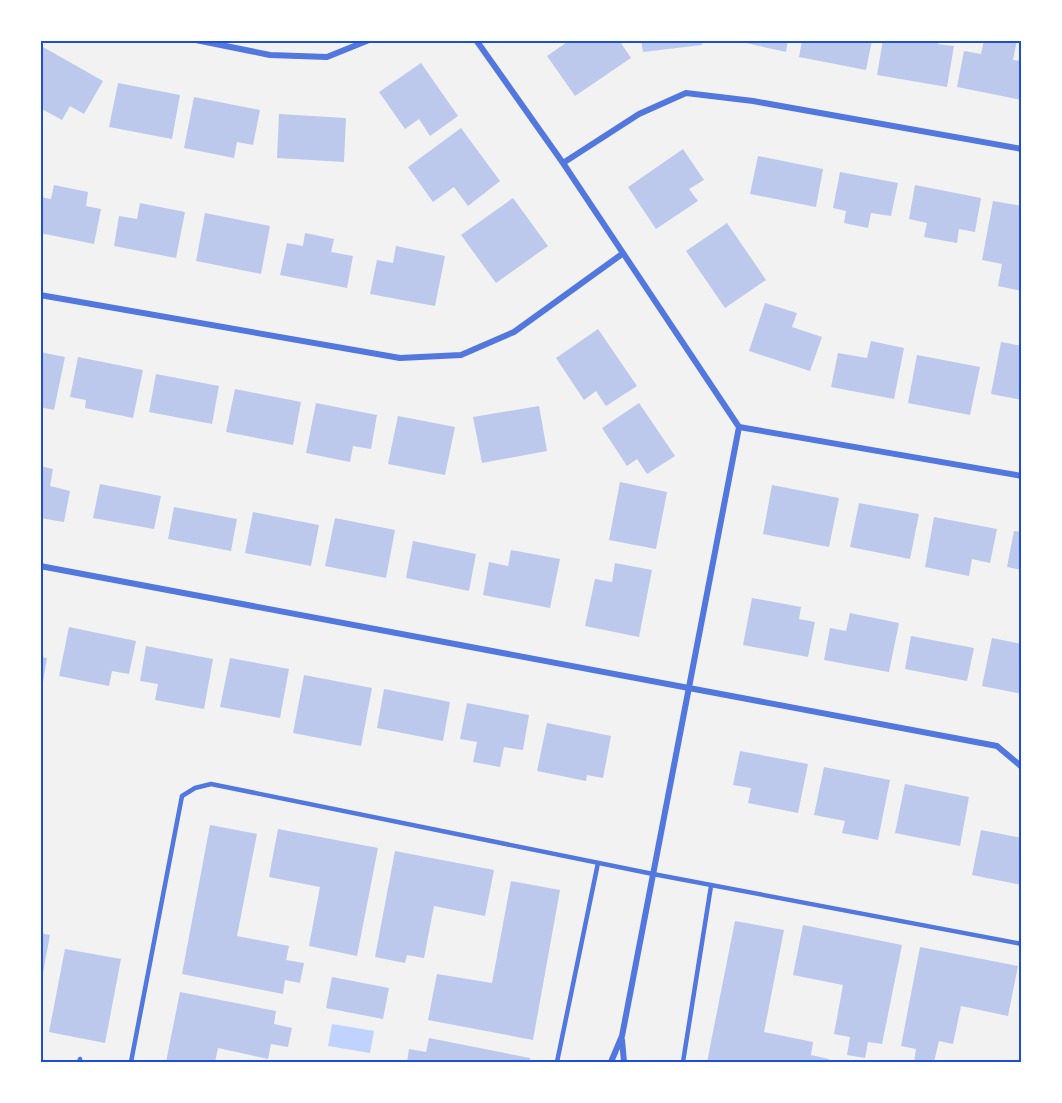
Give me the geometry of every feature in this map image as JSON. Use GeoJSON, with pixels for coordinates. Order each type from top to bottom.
{"type":"FeatureCollection","features":[{"type":"Feature","properties":{"kind":"street"},"geometry":{"type":"LineString","coordinates":[[196,40],[270,55],[327,57],[369,40]]}},
{"type":"Feature","properties":{"kind":"street"},"geometry":{"type":"LineString","coordinates":[[476,40],[563,163],[739,427],[622,1036],[611,1062]]}},
{"type":"Feature","properties":{"kind":"street"},"geometry":{"type":"LineString","coordinates":[[563,163],[639,114],[686,93],[753,101],[1022,149]]}},
{"type":"Feature","properties":{"kind":"street"},"geometry":{"type":"LineString","coordinates":[[40,295],[400,358],[461,355],[513,332],[622,254]]}},
{"type":"Feature","properties":{"kind":"street"},"geometry":{"type":"LineString","coordinates":[[739,427],[1022,477]]}},
{"type":"Feature","properties":{"kind":"street"},"geometry":{"type":"LineString","coordinates":[[40,566],[997,746],[1022,767]]}},
{"type":"Feature","properties":{"kind":"street"},"geometry":{"type":"LineString","coordinates":[[622,1036],[624,1062]]}},
{"type":"Feature","properties":{"kind":"lane"},"geometry":{"type":"LineString","coordinates":[[131,1062],[182,796],[195,788],[211,784],[598,864],[1022,945]]}},
{"type":"Feature","properties":{"kind":"lane"},"geometry":{"type":"LineString","coordinates":[[557,1062],[598,864]]}},
{"type":"Feature","properties":{"kind":"lane"},"geometry":{"type":"LineString","coordinates":[[683,1062],[711,886]]}},
{"type":"Feature","properties":{"kind":"water"},"geometry":{"type":"Polygon","coordinates":[[[332,1024],[374,1031],[370,1053],[328,1046],[332,1024]]]}},
{"type":"Feature","properties":{"kind":"building"},"geometry":{"type":"Polygon","coordinates":[[[570,40],[619,40],[631,58],[575,96],[547,56],[570,40]]]}},
{"type":"Feature","properties":{"kind":"building"},"geometry":{"type":"Polygon","coordinates":[[[641,40],[702,40],[702,45],[643,52],[641,40]]]}},
{"type":"Feature","properties":{"kind":"building"},"geometry":{"type":"Polygon","coordinates":[[[732,40],[788,40],[786,52],[732,40]]]}},
{"type":"Feature","properties":{"kind":"building"},"geometry":{"type":"Polygon","coordinates":[[[802,40],[872,40],[866,70],[799,57],[802,40]]]}},
{"type":"Feature","properties":{"kind":"building"},"geometry":{"type":"Polygon","coordinates":[[[883,40],[939,40],[938,44],[954,46],[947,87],[877,75],[883,40]]]}},
{"type":"Feature","properties":{"kind":"building"},"geometry":{"type":"Polygon","coordinates":[[[984,40],[1017,40],[1013,60],[1022,61],[1022,100],[957,87],[964,51],[981,54],[984,40]]]}},
{"type":"Feature","properties":{"kind":"building"},"geometry":{"type":"Polygon","coordinates":[[[43,47],[103,81],[84,114],[70,106],[62,120],[40,108],[40,51],[43,47]]]}},
{"type":"Feature","properties":{"kind":"building"},"geometry":{"type":"Polygon","coordinates":[[[421,63],[458,116],[430,136],[419,119],[405,129],[379,92],[421,63]]]}},
{"type":"Feature","properties":{"kind":"building"},"geometry":{"type":"Polygon","coordinates":[[[118,83],[180,95],[172,139],[109,127],[118,83]]]}},
{"type":"Feature","properties":{"kind":"building"},"geometry":{"type":"Polygon","coordinates":[[[194,97],[260,110],[253,145],[237,142],[234,158],[184,148],[194,97]]]}},
{"type":"Feature","properties":{"kind":"building"},"geometry":{"type":"Polygon","coordinates":[[[279,114],[346,118],[344,162],[277,158],[279,114]]]}},
{"type":"Feature","properties":{"kind":"building"},"geometry":{"type":"Polygon","coordinates":[[[461,128],[500,181],[468,206],[454,187],[433,202],[408,167],[461,128]]]}},
{"type":"Feature","properties":{"kind":"building"},"geometry":{"type":"Polygon","coordinates":[[[683,149],[704,180],[689,189],[698,201],[656,229],[628,187],[683,149]]]}},
{"type":"Feature","properties":{"kind":"building"},"geometry":{"type":"Polygon","coordinates":[[[758,156],[823,169],[816,207],[750,194],[758,156]]]}},
{"type":"Feature","properties":{"kind":"building"},"geometry":{"type":"Polygon","coordinates":[[[840,172],[898,183],[891,216],[871,213],[868,228],[844,223],[846,211],[833,208],[840,172]]]}},
{"type":"Feature","properties":{"kind":"building"},"geometry":{"type":"Polygon","coordinates":[[[54,185],[88,192],[86,206],[101,209],[94,244],[40,233],[40,197],[51,199],[54,185]]]}},
{"type":"Feature","properties":{"kind":"building"},"geometry":{"type":"Polygon","coordinates":[[[915,185],[981,198],[975,232],[959,229],[957,243],[924,237],[927,223],[909,219],[915,185]]]}},
{"type":"Feature","properties":{"kind":"building"},"geometry":{"type":"Polygon","coordinates":[[[513,198],[548,246],[496,283],[461,235],[513,198]]]}},
{"type":"Feature","properties":{"kind":"building"},"geometry":{"type":"Polygon","coordinates":[[[993,201],[1022,206],[1022,291],[998,286],[1002,264],[982,260],[993,201]]]}},
{"type":"Feature","properties":{"kind":"building"},"geometry":{"type":"Polygon","coordinates":[[[140,203],[185,212],[176,258],[114,246],[119,216],[137,219],[140,203]]]}},
{"type":"Feature","properties":{"kind":"building"},"geometry":{"type":"Polygon","coordinates":[[[205,213],[270,226],[261,274],[196,261],[205,213]]]}},
{"type":"Feature","properties":{"kind":"building"},"geometry":{"type":"Polygon","coordinates":[[[727,223],[766,280],[725,308],[686,251],[727,223]]]}},
{"type":"Feature","properties":{"kind":"building"},"geometry":{"type":"Polygon","coordinates":[[[305,233],[334,239],[331,252],[353,256],[347,288],[280,275],[287,243],[303,246],[305,233]]]}},
{"type":"Feature","properties":{"kind":"building"},"geometry":{"type":"Polygon","coordinates":[[[396,246],[445,256],[435,306],[370,294],[377,260],[393,263],[396,246]]]}},
{"type":"Feature","properties":{"kind":"building"},"geometry":{"type":"Polygon","coordinates":[[[765,303],[797,313],[792,327],[822,337],[810,371],[749,351],[765,303]]]}},
{"type":"Feature","properties":{"kind":"building"},"geometry":{"type":"Polygon","coordinates":[[[598,329],[637,386],[606,406],[596,391],[584,400],[556,358],[598,329]]]}},
{"type":"Feature","properties":{"kind":"building"},"geometry":{"type":"Polygon","coordinates":[[[871,341],[904,348],[894,399],[831,387],[838,353],[867,358],[871,341]]]}},
{"type":"Feature","properties":{"kind":"building"},"geometry":{"type":"Polygon","coordinates":[[[1001,342],[1022,346],[1022,400],[991,394],[1001,342]]]}},
{"type":"Feature","properties":{"kind":"building"},"geometry":{"type":"Polygon","coordinates":[[[40,352],[65,357],[54,410],[40,407],[40,352]]]}},
{"type":"Feature","properties":{"kind":"building"},"geometry":{"type":"Polygon","coordinates":[[[917,355],[980,367],[970,415],[908,403],[917,355]]]}},
{"type":"Feature","properties":{"kind":"building"},"geometry":{"type":"Polygon","coordinates":[[[78,357],[143,370],[133,418],[85,408],[86,400],[70,397],[78,357]]]}},
{"type":"Feature","properties":{"kind":"building"},"geometry":{"type":"Polygon","coordinates":[[[156,374],[219,386],[212,424],[149,412],[156,374]]]}},
{"type":"Feature","properties":{"kind":"building"},"geometry":{"type":"Polygon","coordinates":[[[235,389],[301,402],[293,445],[226,432],[235,389]]]}},
{"type":"Feature","properties":{"kind":"building"},"geometry":{"type":"Polygon","coordinates":[[[316,403],[377,415],[371,449],[353,446],[350,462],[306,453],[316,403]]]}},
{"type":"Feature","properties":{"kind":"building"},"geometry":{"type":"Polygon","coordinates":[[[639,403],[675,456],[647,474],[637,459],[627,466],[602,428],[639,403]]]}},
{"type":"Feature","properties":{"kind":"building"},"geometry":{"type":"Polygon","coordinates":[[[539,406],[547,451],[482,463],[473,417],[539,406]]]}},
{"type":"Feature","properties":{"kind":"building"},"geometry":{"type":"Polygon","coordinates":[[[398,416],[455,427],[445,475],[388,464],[398,416]]]}},
{"type":"Feature","properties":{"kind":"building"},"geometry":{"type":"Polygon","coordinates":[[[40,466],[53,469],[50,486],[70,491],[64,522],[40,518],[40,466]]]}},
{"type":"Feature","properties":{"kind":"building"},"geometry":{"type":"Polygon","coordinates":[[[620,482],[667,492],[656,549],[609,540],[620,482]]]}},
{"type":"Feature","properties":{"kind":"building"},"geometry":{"type":"Polygon","coordinates":[[[100,484],[161,496],[154,529],[93,518],[100,484]]]}},
{"type":"Feature","properties":{"kind":"building"},"geometry":{"type":"Polygon","coordinates":[[[772,485],[839,498],[829,547],[763,534],[772,485]]]}},
{"type":"Feature","properties":{"kind":"building"},"geometry":{"type":"Polygon","coordinates":[[[859,503],[919,514],[910,559],[850,547],[859,503]]]}},
{"type":"Feature","properties":{"kind":"building"},"geometry":{"type":"Polygon","coordinates":[[[174,507],[237,519],[231,551],[168,539],[174,507]]]}},
{"type":"Feature","properties":{"kind":"building"},"geometry":{"type":"Polygon","coordinates":[[[253,512],[319,525],[311,566],[245,553],[253,512]]]}},
{"type":"Feature","properties":{"kind":"building"},"geometry":{"type":"Polygon","coordinates":[[[934,517],[997,529],[990,563],[972,559],[969,576],[925,567],[934,517]]]}},
{"type":"Feature","properties":{"kind":"building"},"geometry":{"type":"Polygon","coordinates":[[[335,518],[395,530],[386,578],[325,566],[335,518]]]}},
{"type":"Feature","properties":{"kind":"building"},"geometry":{"type":"Polygon","coordinates":[[[1014,531],[1022,532],[1022,570],[1007,567],[1014,531]]]}},
{"type":"Feature","properties":{"kind":"building"},"geometry":{"type":"Polygon","coordinates":[[[413,541],[476,554],[469,591],[406,578],[413,541]]]}},
{"type":"Feature","properties":{"kind":"building"},"geometry":{"type":"Polygon","coordinates":[[[511,550],[560,559],[550,608],[483,595],[489,562],[508,566],[511,550]]]}},
{"type":"Feature","properties":{"kind":"building"},"geometry":{"type":"Polygon","coordinates":[[[615,563],[652,570],[639,637],[585,626],[595,579],[612,582],[615,563]]]}},
{"type":"Feature","properties":{"kind":"building"},"geometry":{"type":"Polygon","coordinates":[[[752,598],[801,607],[799,619],[815,622],[808,657],[743,645],[752,598]]]}},
{"type":"Feature","properties":{"kind":"building"},"geometry":{"type":"Polygon","coordinates":[[[850,613],[899,623],[889,672],[824,660],[830,628],[846,631],[850,613]]]}},
{"type":"Feature","properties":{"kind":"building"},"geometry":{"type":"Polygon","coordinates":[[[69,627],[136,641],[129,674],[112,671],[109,686],[59,676],[69,627]]]}},
{"type":"Feature","properties":{"kind":"building"},"geometry":{"type":"Polygon","coordinates":[[[911,636],[974,648],[967,681],[905,669],[911,636]]]}},
{"type":"Feature","properties":{"kind":"building"},"geometry":{"type":"Polygon","coordinates":[[[992,638],[1022,644],[1022,694],[982,686],[992,638]]]}},
{"type":"Feature","properties":{"kind":"building"},"geometry":{"type":"Polygon","coordinates":[[[146,646],[213,659],[204,709],[155,700],[158,684],[140,681],[146,646]]]}},
{"type":"Feature","properties":{"kind":"building"},"geometry":{"type":"Polygon","coordinates":[[[40,657],[47,658],[42,688],[40,688],[40,657]]]}},
{"type":"Feature","properties":{"kind":"building"},"geometry":{"type":"Polygon","coordinates":[[[230,658],[289,669],[280,718],[220,707],[230,658]]]}},
{"type":"Feature","properties":{"kind":"building"},"geometry":{"type":"Polygon","coordinates":[[[304,675],[372,688],[361,746],[293,733],[304,675]]]}},
{"type":"Feature","properties":{"kind":"building"},"geometry":{"type":"Polygon","coordinates":[[[384,689],[450,702],[443,741],[377,728],[384,689]]]}},
{"type":"Feature","properties":{"kind":"building"},"geometry":{"type":"Polygon","coordinates":[[[467,703],[529,715],[523,750],[504,747],[500,767],[473,762],[477,742],[460,739],[467,703]]]}},
{"type":"Feature","properties":{"kind":"building"},"geometry":{"type":"Polygon","coordinates":[[[547,723],[611,736],[603,778],[587,775],[586,781],[537,771],[547,723]]]}},
{"type":"Feature","properties":{"kind":"building"},"geometry":{"type":"Polygon","coordinates":[[[740,751],[808,764],[798,813],[748,803],[751,788],[733,785],[740,751]]]}},
{"type":"Feature","properties":{"kind":"building"},"geometry":{"type":"Polygon","coordinates":[[[824,767],[890,780],[878,840],[842,833],[845,821],[814,815],[824,767]]]}},
{"type":"Feature","properties":{"kind":"building"},"geometry":{"type":"Polygon","coordinates":[[[905,784],[969,797],[960,846],[895,833],[905,784]]]}},
{"type":"Feature","properties":{"kind":"building"},"geometry":{"type":"Polygon","coordinates":[[[210,825],[257,834],[237,936],[289,946],[286,960],[304,963],[300,983],[285,980],[283,994],[182,974],[210,825]]]}},
{"type":"Feature","properties":{"kind":"building"},"geometry":{"type":"Polygon","coordinates":[[[278,829],[378,848],[357,956],[309,946],[320,887],[269,877],[278,829]]]}},
{"type":"Feature","properties":{"kind":"building"},"geometry":{"type":"Polygon","coordinates":[[[981,830],[1022,838],[1022,885],[972,875],[981,830]]]}},
{"type":"Feature","properties":{"kind":"building"},"geometry":{"type":"Polygon","coordinates":[[[395,851],[494,870],[485,916],[434,906],[424,958],[407,955],[405,963],[375,957],[395,851]]]}},
{"type":"Feature","properties":{"kind":"building"},"geometry":{"type":"Polygon","coordinates":[[[511,881],[560,890],[533,1040],[428,1020],[437,974],[492,983],[511,881]]]}},
{"type":"Feature","properties":{"kind":"building"},"geometry":{"type":"Polygon","coordinates":[[[735,921],[784,930],[764,1032],[813,1042],[811,1055],[829,1059],[828,1062],[707,1062],[735,921]]]}},
{"type":"Feature","properties":{"kind":"building"},"geometry":{"type":"Polygon","coordinates":[[[803,925],[902,945],[882,1044],[868,1042],[865,1058],[847,1055],[850,1037],[834,1034],[843,985],[793,975],[803,925]]]}},
{"type":"Feature","properties":{"kind":"building"},"geometry":{"type":"Polygon","coordinates":[[[40,933],[50,935],[42,978],[40,978],[40,933]]]}},
{"type":"Feature","properties":{"kind":"building"},"geometry":{"type":"Polygon","coordinates":[[[920,947],[1018,966],[1008,1016],[961,1006],[953,1044],[939,1041],[934,1062],[914,1062],[916,1049],[901,1046],[920,947]]]}},
{"type":"Feature","properties":{"kind":"building"},"geometry":{"type":"Polygon","coordinates":[[[65,949],[121,959],[105,1043],[49,1032],[65,949]]]}},
{"type":"Feature","properties":{"kind":"building"},"geometry":{"type":"Polygon","coordinates":[[[332,977],[389,988],[383,1019],[326,1008],[332,977]]]}},
{"type":"Feature","properties":{"kind":"building"},"geometry":{"type":"Polygon","coordinates":[[[180,992],[276,1011],[274,1024],[292,1028],[288,1047],[271,1044],[268,1059],[218,1048],[215,1062],[166,1062],[180,992]]]}},
{"type":"Feature","properties":{"kind":"building"},"geometry":{"type":"Polygon","coordinates":[[[429,1038],[530,1058],[530,1062],[407,1062],[409,1049],[426,1052],[429,1038]]]}}]}
